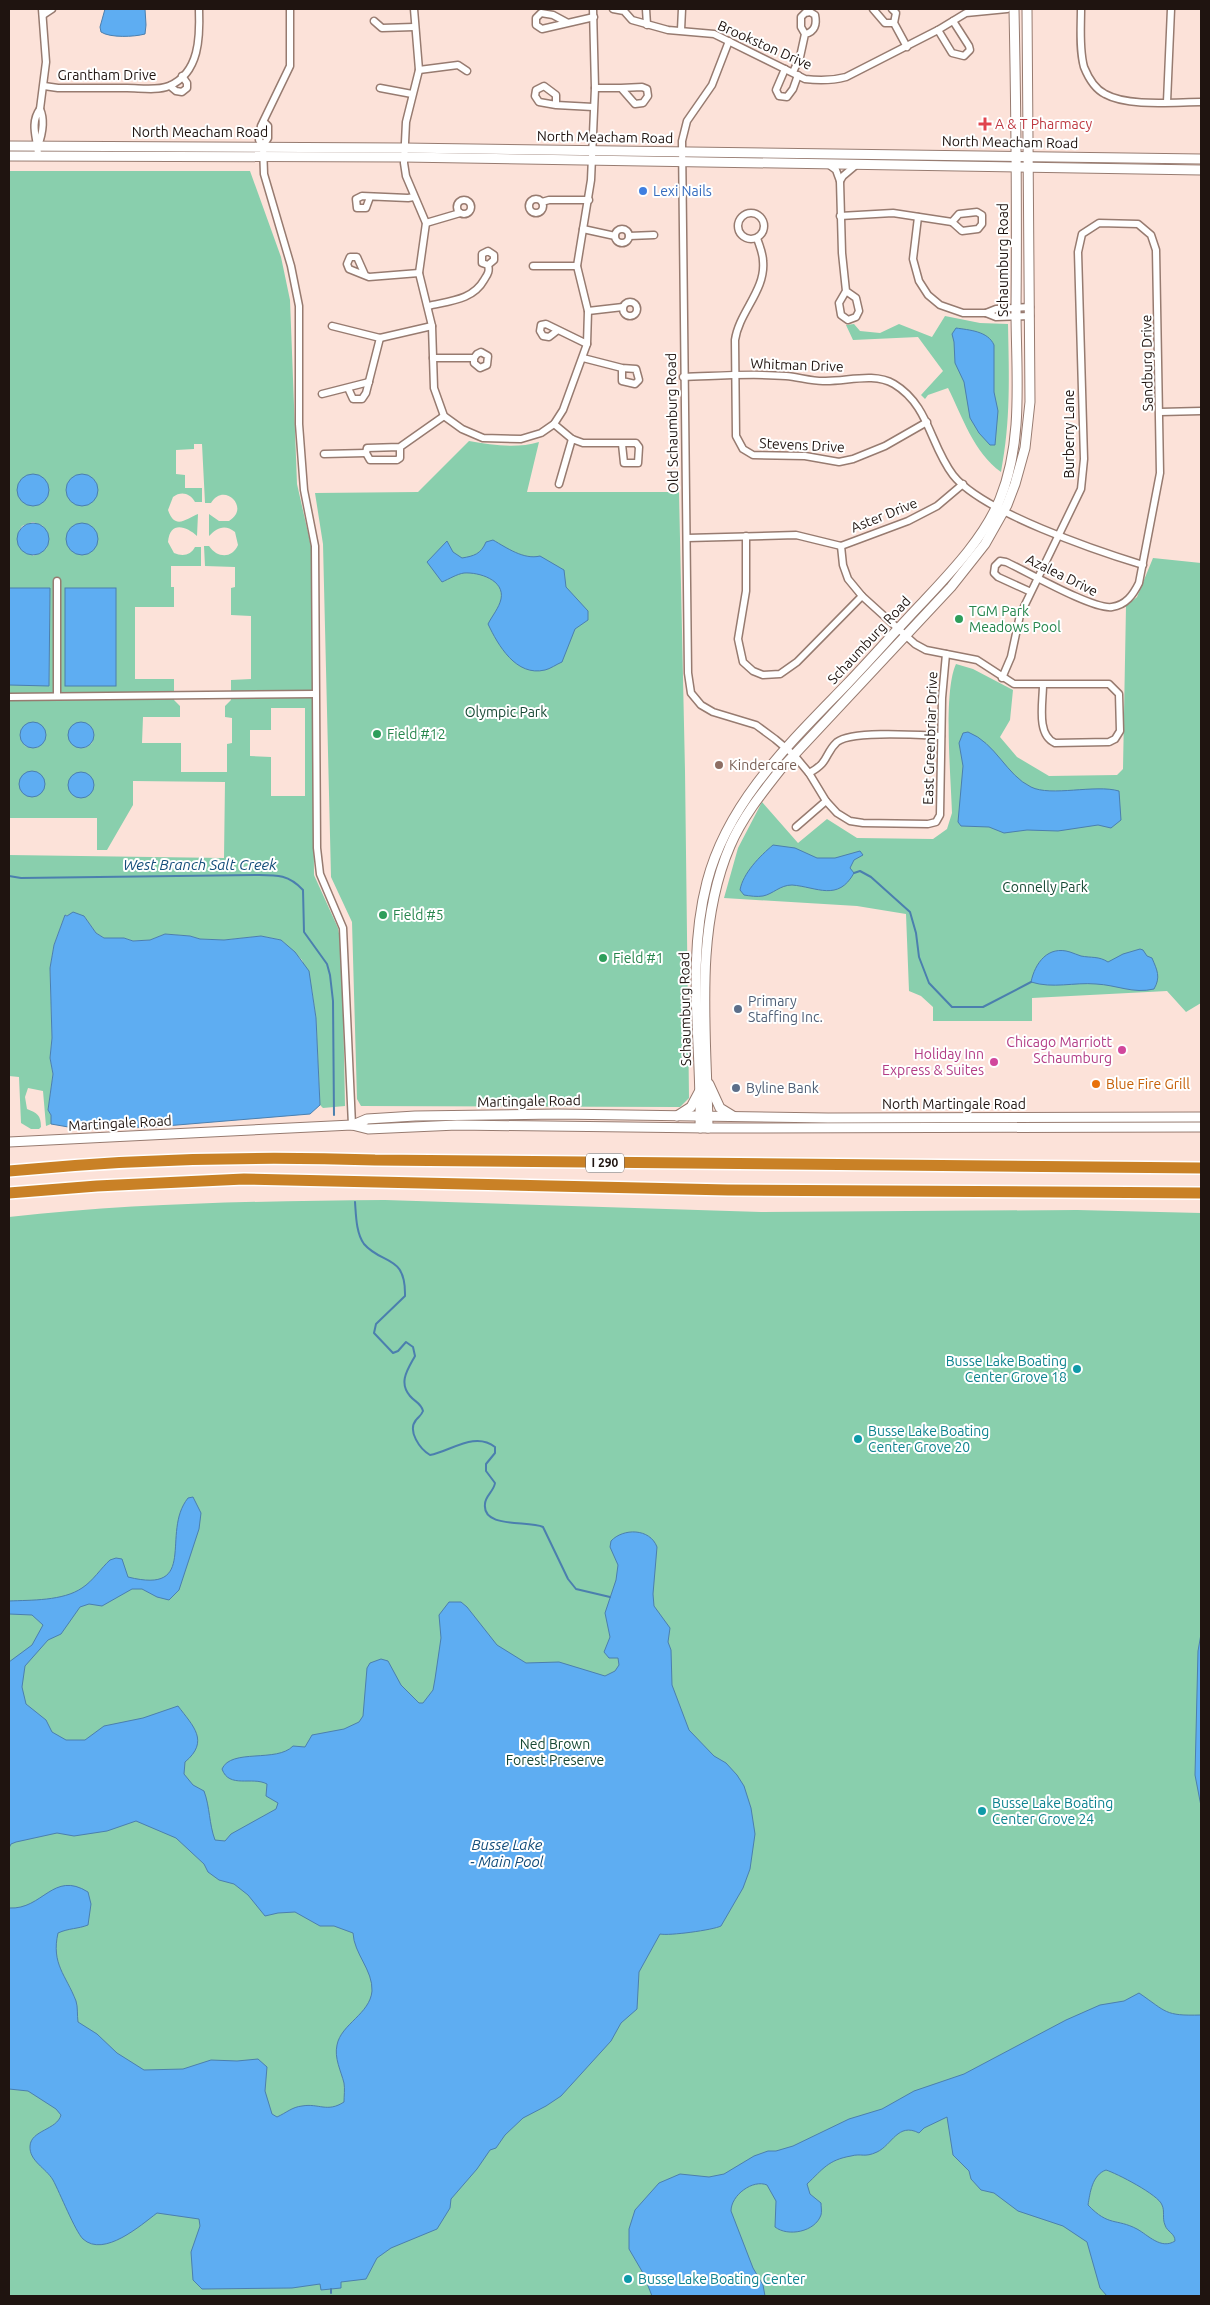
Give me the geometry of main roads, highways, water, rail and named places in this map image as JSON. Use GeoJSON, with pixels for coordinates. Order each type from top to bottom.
{"type":"FeatureCollection","features":[{"type":"Feature","properties":{"kind":"highway","name":"I 290"},"geometry":{"type":"LineString","coordinates":[[9,1171],[100,1163],[311,1158],[1201,1168]]}},
{"type":"Feature","properties":{"kind":"highway","name":"I 290"},"geometry":{"type":"LineString","coordinates":[[9,1193],[97,1186],[244,1180],[728,1190],[1201,1193]]}},
{"type":"Feature","properties":{"kind":"water"},"geometry":{"type":"Polygon","coordinates":[[[105,9],[145,9],[145,34],[122,36],[101,32],[100,27],[105,9]]]}},
{"type":"Feature","properties":{"kind":"water"},"geometry":{"type":"Polygon","coordinates":[[[956,328],[983,334],[994,345],[994,392],[998,411],[995,445],[990,445],[979,433],[970,418],[964,382],[955,363],[952,334],[956,328]]]}},
{"type":"Feature","properties":{"kind":"water"},"geometry":{"type":"Polygon","coordinates":[[[33,474],[39,475],[44,479],[48,484],[48,496],[44,501],[39,505],[33,506],[27,505],[22,501],[18,496],[17,490],[18,484],[22,479],[27,475],[33,474]]]}},
{"type":"Feature","properties":{"kind":"water"},"geometry":{"type":"Polygon","coordinates":[[[82,474],[88,475],[93,479],[97,484],[97,496],[93,501],[88,505],[82,506],[76,505],[71,501],[67,496],[66,490],[67,484],[71,479],[76,475],[82,474]]]}},
{"type":"Feature","properties":{"kind":"water"},"geometry":{"type":"Polygon","coordinates":[[[33,523],[45,527],[49,539],[45,551],[33,555],[21,551],[17,539],[21,527],[33,523]]]}},
{"type":"Feature","properties":{"kind":"water"},"geometry":{"type":"Polygon","coordinates":[[[82,523],[88,524],[93,528],[97,533],[97,545],[93,550],[88,554],[82,555],[76,554],[71,550],[67,545],[66,539],[67,533],[71,528],[76,524],[82,523]]]}},
{"type":"Feature","properties":{"kind":"water"},"geometry":{"type":"Polygon","coordinates":[[[493,540],[522,555],[540,556],[564,570],[566,587],[588,611],[588,620],[575,629],[562,662],[549,669],[535,671],[525,669],[509,658],[497,641],[488,624],[501,599],[501,592],[495,582],[490,578],[477,574],[464,573],[442,582],[427,562],[447,541],[453,552],[462,558],[477,554],[486,542],[493,540]]]}},
{"type":"Feature","properties":{"kind":"water"},"geometry":{"type":"Polygon","coordinates":[[[9,588],[50,588],[49,686],[9,685],[9,588]]]}},
{"type":"Feature","properties":{"kind":"water"},"geometry":{"type":"Polygon","coordinates":[[[65,588],[116,588],[116,686],[65,686],[65,588]]]}},
{"type":"Feature","properties":{"kind":"water"},"geometry":{"type":"Polygon","coordinates":[[[33,722],[42,726],[46,735],[42,744],[33,748],[24,744],[20,735],[24,726],[33,722]]]}},
{"type":"Feature","properties":{"kind":"water"},"geometry":{"type":"Polygon","coordinates":[[[81,722],[90,726],[94,735],[90,744],[81,748],[72,744],[68,735],[72,726],[81,722]]]}},
{"type":"Feature","properties":{"kind":"water"},"geometry":{"type":"Polygon","coordinates":[[[968,732],[978,737],[994,751],[1022,782],[1031,787],[1050,791],[1109,789],[1119,791],[1121,820],[1111,828],[1098,825],[1058,831],[1027,830],[1004,833],[989,827],[961,826],[958,822],[963,766],[959,743],[963,733],[968,732]]]}},
{"type":"Feature","properties":{"kind":"water"},"geometry":{"type":"Polygon","coordinates":[[[32,771],[41,775],[45,784],[41,793],[32,797],[23,793],[19,784],[23,775],[32,771]]]}},
{"type":"Feature","properties":{"kind":"water"},"geometry":{"type":"Polygon","coordinates":[[[81,772],[90,776],[94,785],[90,794],[81,798],[72,794],[68,785],[72,776],[81,772]]]}},
{"type":"Feature","properties":{"kind":"water"},"geometry":{"type":"Polygon","coordinates":[[[773,845],[795,848],[817,858],[835,858],[860,851],[863,855],[854,860],[850,868],[854,873],[848,882],[834,890],[826,891],[792,885],[784,886],[763,896],[744,895],[740,890],[748,871],[773,845]]]}},
{"type":"Feature","properties":{"kind":"water"},"geometry":{"type":"Polygon","coordinates":[[[73,912],[84,916],[96,933],[104,938],[124,938],[133,941],[150,940],[165,934],[190,936],[200,939],[224,940],[261,936],[281,940],[295,952],[309,971],[316,1018],[320,1105],[310,1114],[153,1127],[74,1128],[51,1124],[51,1115],[48,1110],[53,1074],[50,1058],[52,1038],[50,968],[54,945],[65,915],[67,916],[73,912]]]}},
{"type":"Feature","properties":{"kind":"water"},"geometry":{"type":"Polygon","coordinates":[[[1140,949],[1152,958],[1155,966],[1158,977],[1154,989],[1132,990],[1096,984],[1047,985],[1031,982],[1039,962],[1049,953],[1055,951],[1070,952],[1108,962],[1123,954],[1140,949]]]}},
{"type":"Feature","properties":{"kind":"water","name":"Busse Lake - Main Pool"},"geometry":{"type":"Polygon","coordinates":[[[193,1497],[201,1513],[199,1529],[179,1590],[169,1600],[157,1597],[142,1589],[132,1589],[102,1606],[89,1604],[80,1607],[61,1634],[48,1640],[25,1666],[22,1687],[26,1704],[46,1720],[52,1732],[66,1740],[85,1740],[104,1726],[143,1718],[178,1706],[189,1720],[198,1740],[197,1747],[185,1762],[184,1774],[193,1785],[204,1791],[215,1840],[225,1841],[231,1834],[276,1809],[278,1803],[266,1796],[267,1784],[230,1779],[222,1769],[227,1763],[244,1757],[276,1754],[286,1751],[293,1746],[305,1747],[312,1735],[344,1729],[359,1722],[363,1716],[367,1668],[370,1663],[381,1659],[388,1661],[401,1685],[419,1703],[423,1703],[433,1690],[435,1679],[441,1638],[439,1615],[449,1602],[461,1602],[497,1645],[526,1663],[559,1662],[605,1676],[615,1671],[619,1665],[618,1658],[609,1658],[604,1652],[610,1637],[605,1613],[616,1580],[618,1565],[610,1547],[611,1541],[616,1537],[629,1532],[643,1533],[649,1536],[657,1547],[653,1594],[654,1606],[670,1628],[668,1642],[671,1650],[672,1685],[689,1730],[714,1756],[726,1763],[737,1775],[744,1786],[751,1808],[755,1834],[750,1869],[743,1888],[721,1926],[691,1932],[660,1934],[639,1972],[637,2009],[621,2023],[611,2041],[561,2096],[523,2118],[505,2135],[496,2148],[490,2150],[477,2169],[451,2199],[450,2208],[437,2229],[391,2248],[377,2258],[366,2279],[341,2282],[341,2288],[321,2290],[320,2284],[292,2288],[202,2289],[193,2280],[191,2252],[200,2226],[199,2219],[157,2213],[132,2232],[111,2242],[101,2245],[92,2244],[83,2239],[53,2180],[35,2160],[30,2151],[31,2141],[39,2133],[55,2124],[61,2115],[56,2109],[28,2091],[9,2089],[9,1908],[21,1907],[31,1903],[57,1888],[76,1886],[88,1892],[91,1904],[88,1925],[58,1933],[56,1953],[61,1969],[76,2001],[78,2022],[97,2034],[117,2053],[144,2070],[183,2069],[211,2060],[237,2061],[258,2059],[267,2067],[265,2091],[272,2114],[277,2117],[298,2107],[308,2105],[333,2107],[344,2102],[344,2085],[337,2060],[337,2045],[344,2031],[366,2006],[372,1991],[370,1976],[354,1941],[353,1933],[334,1926],[320,1926],[295,1912],[265,1916],[248,1895],[234,1884],[219,1880],[208,1872],[204,1864],[176,1838],[136,1821],[107,1831],[74,1836],[57,1833],[16,1842],[11,1844],[9,1848],[9,1662],[32,1645],[43,1625],[32,1615],[9,1614],[9,1601],[56,1598],[74,1592],[90,1582],[110,1560],[116,1558],[122,1559],[128,1577],[150,1580],[164,1577],[171,1569],[174,1557],[180,1512],[188,1498],[193,1497]]]}},
{"type":"Feature","properties":{"kind":"water"},"geometry":{"type":"Polygon","coordinates":[[[1201,1634],[1201,1806],[1195,1775],[1198,1651],[1201,1634]]]}},
{"type":"Feature","properties":{"kind":"water"},"geometry":{"type":"Polygon","coordinates":[[[1139,1993],[1161,2009],[1180,2015],[1201,2015],[1201,2296],[1107,2296],[1100,2288],[1087,2242],[1063,2226],[1018,2211],[994,2193],[981,2190],[971,2179],[969,2171],[953,2155],[947,2117],[924,2128],[919,2133],[912,2130],[900,2132],[877,2152],[869,2155],[855,2155],[843,2158],[826,2166],[807,2184],[810,2194],[821,2203],[821,2215],[818,2221],[807,2229],[787,2232],[775,2227],[776,2201],[767,2185],[755,2184],[739,2194],[732,2205],[731,2211],[753,2268],[763,2285],[765,2296],[652,2296],[643,2273],[629,2249],[629,2229],[635,2210],[659,2183],[680,2174],[709,2177],[724,2174],[754,2156],[793,2146],[849,2119],[882,2109],[914,2091],[964,2074],[1066,2020],[1100,2005],[1124,2001],[1139,1993]],[[1106,2170],[1101,2172],[1095,2180],[1088,2205],[1107,2219],[1137,2229],[1160,2243],[1165,2244],[1175,2241],[1174,2236],[1165,2225],[1163,2207],[1159,2201],[1137,2185],[1106,2170]]]}},
{"type":"Feature","properties":{"kind":"waterway"},"geometry":{"type":"LineString","coordinates":[[854,873],[860,871],[871,877],[910,912],[916,933],[919,957],[929,983],[952,1007],[983,1007],[1031,982]]}},
{"type":"Feature","properties":{"kind":"waterway","name":"West Branch Salt Creek"},"geometry":{"type":"LineString","coordinates":[[9,876],[21,878],[269,875],[281,876],[292,881],[303,890],[304,932],[327,964],[330,975],[333,1001],[334,1115]]}},
{"type":"Feature","properties":{"kind":"waterway","name":"West Branch Salt Creek"},"geometry":{"type":"LineString","coordinates":[[355,1202],[356,1218],[361,1240],[371,1251],[392,1262],[402,1273],[405,1296],[376,1324],[374,1333],[393,1353],[398,1351],[406,1342],[413,1347],[415,1356],[404,1381],[406,1391],[423,1411],[416,1420],[413,1429],[422,1449],[430,1455],[471,1441],[479,1441],[495,1447],[495,1453],[486,1464],[486,1471],[495,1483],[485,1501],[486,1512],[498,1520],[543,1527],[568,1579],[576,1589],[610,1597]]}},
{"type":"Feature","properties":{"kind":"place","name":"A & T Pharmacy"},"geometry":{"type":"Point","coordinates":[985,124]}},
{"type":"Feature","properties":{"kind":"place","name":"Lexi Nails"},"geometry":{"type":"Point","coordinates":[643,191]}},
{"type":"Feature","properties":{"kind":"place","name":"TGM Park Meadows Pool"},"geometry":{"type":"Point","coordinates":[959,619]}},
{"type":"Feature","properties":{"kind":"place","name":"Field #12"},"geometry":{"type":"Point","coordinates":[377,734]}},
{"type":"Feature","properties":{"kind":"place","name":"Kindercare"},"geometry":{"type":"Point","coordinates":[719,765]}},
{"type":"Feature","properties":{"kind":"place","name":"Field #5"},"geometry":{"type":"Point","coordinates":[383,915]}},
{"type":"Feature","properties":{"kind":"place","name":"Field #1"},"geometry":{"type":"Point","coordinates":[603,958]}},
{"type":"Feature","properties":{"kind":"place","name":"Primary Staffing Inc."},"geometry":{"type":"Point","coordinates":[738,1009]}},
{"type":"Feature","properties":{"kind":"place","name":"Chicago Marriott Schaumburg"},"geometry":{"type":"Point","coordinates":[1122,1050]}},
{"type":"Feature","properties":{"kind":"place","name":"Holiday Inn Express & Suites"},"geometry":{"type":"Point","coordinates":[994,1062]}},
{"type":"Feature","properties":{"kind":"place","name":"Blue Fire Grill"},"geometry":{"type":"Point","coordinates":[1096,1084]}},
{"type":"Feature","properties":{"kind":"place","name":"Byline Bank"},"geometry":{"type":"Point","coordinates":[736,1088]}},
{"type":"Feature","properties":{"kind":"place","name":"Busse Lake Boating Center Grove 18"},"geometry":{"type":"Point","coordinates":[1077,1369]}},
{"type":"Feature","properties":{"kind":"place","name":"Busse Lake Boating Center Grove 20"},"geometry":{"type":"Point","coordinates":[858,1439]}},
{"type":"Feature","properties":{"kind":"place","name":"Busse Lake Boating Center Grove 24"},"geometry":{"type":"Point","coordinates":[982,1811]}},
{"type":"Feature","properties":{"kind":"place","name":"Busse Lake Boating Center"},"geometry":{"type":"Point","coordinates":[628,2279]}},
{"type":"Feature","properties":{"kind":"park label","name":"Olympic Park"},"geometry":{"type":"Point","coordinates":[506,712]}},
{"type":"Feature","properties":{"kind":"park label","name":"Connelly Park"},"geometry":{"type":"Point","coordinates":[1045,887]}},
{"type":"Feature","properties":{"kind":"park label","name":"Ned Brown Forest Preserve"},"geometry":{"type":"Point","coordinates":[555,1752]}}]}
